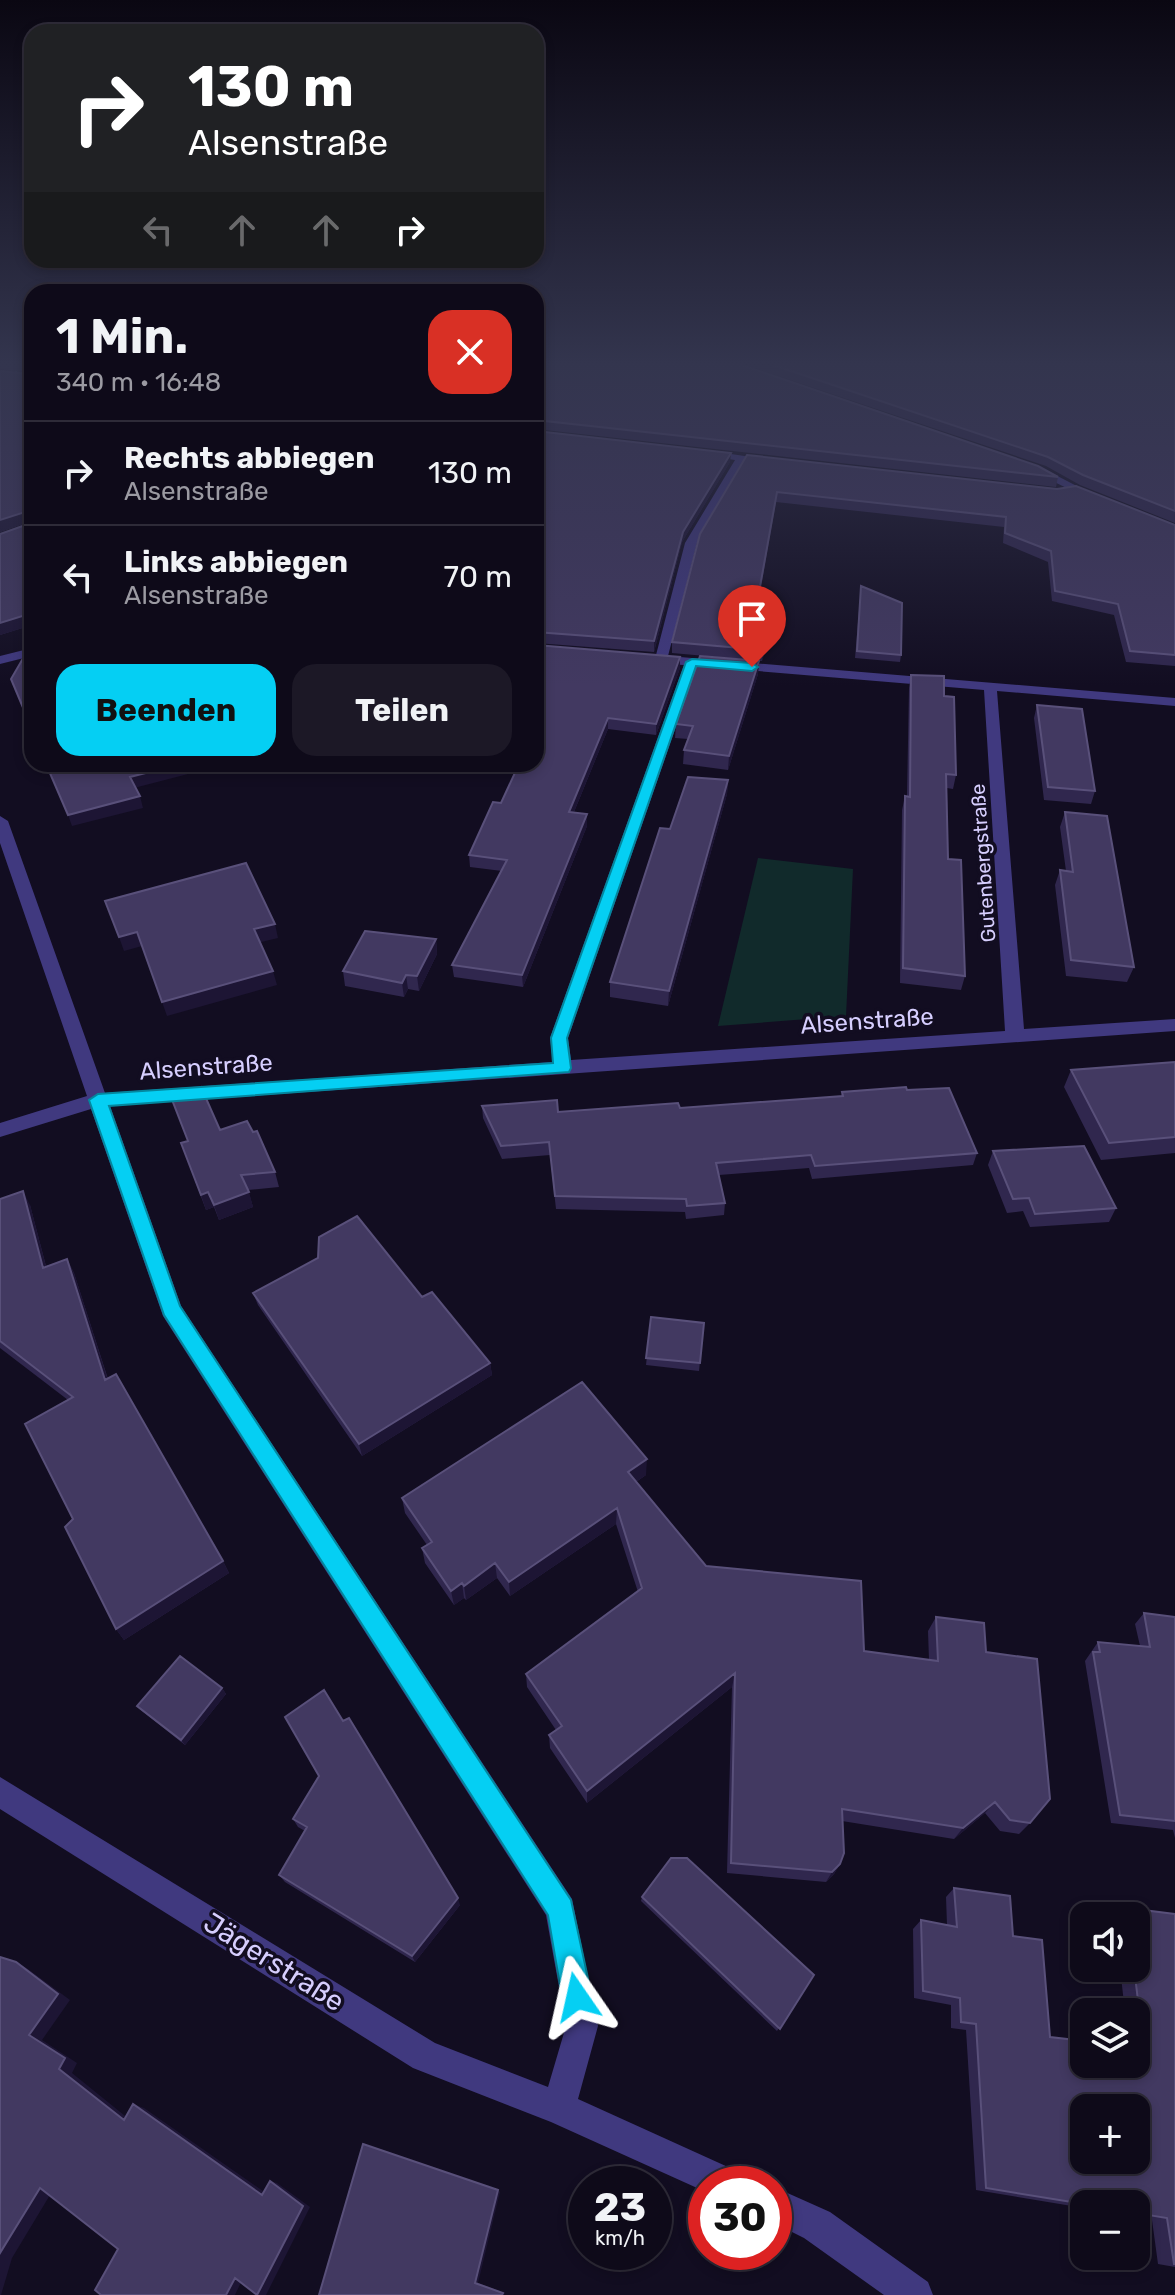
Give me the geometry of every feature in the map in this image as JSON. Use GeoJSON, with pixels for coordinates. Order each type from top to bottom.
{"type":"FeatureCollection","features":[{"type":"Feature","properties":{"kind":"street"},"geometry":{"type":"LineString","coordinates":[[661,660],[691,543],[733,472]]}},
{"type":"Feature","properties":{"kind":"street"},"geometry":{"type":"LineString","coordinates":[[1039,472],[1104,501]]}},
{"type":"Feature","properties":{"kind":"street"},"geometry":{"type":"LineString","coordinates":[[1055,493],[1075,490]]}},
{"type":"Feature","properties":{"kind":"street"},"geometry":{"type":"LineString","coordinates":[[0,660],[24,654]]}},
{"type":"Feature","properties":{"kind":"street"},"geometry":{"type":"LineString","coordinates":[[645,658],[1175,702]]}},
{"type":"Feature","properties":{"kind":"street"},"geometry":{"type":"LineString","coordinates":[[563,1068],[559,1038],[692,662]]}},
{"type":"Feature","properties":{"kind":"street","name":"Gutenbergstraße"},"geometry":{"type":"LineString","coordinates":[[990,686],[1015,1037]]}},
{"type":"Feature","properties":{"kind":"street"},"geometry":{"type":"LineString","coordinates":[[0,821],[171,1309],[561,1910],[582,2026],[559,2108]]}},
{"type":"Feature","properties":{"kind":"street","name":"Alsenstraße"},"geometry":{"type":"LineString","coordinates":[[0,1130],[98,1100],[1175,1025]]}},
{"type":"Feature","properties":{"kind":"street","name":"Jägerstraße"},"geometry":{"type":"LineString","coordinates":[[0,1792],[425,2056],[559,2108],[688,2166]]}},
{"type":"Feature","properties":{"kind":"street"},"geometry":{"type":"LineString","coordinates":[[792,2213],[817,2225],[915,2295]]}},
{"type":"Feature","properties":{"kind":"green space"},"geometry":{"type":"Polygon","coordinates":[[[758,858],[853,869],[846,1016],[718,1026],[758,858]]]}},
{"type":"Feature","properties":{"kind":"building"},"geometry":{"type":"Polygon","coordinates":[[[0,472],[24,472],[24,512],[0,520],[0,472]]]}},
{"type":"Feature","properties":{"kind":"building"},"geometry":{"type":"Polygon","coordinates":[[[544,472],[719,472],[683,532],[654,641],[544,633],[544,472]]]}},
{"type":"Feature","properties":{"kind":"building"},"geometry":{"type":"Polygon","coordinates":[[[737,472],[903,472],[1057,489],[1076,486],[1175,525],[1175,655],[1130,651],[1118,604],[1055,591],[1051,551],[1005,533],[1006,517],[777,492],[754,620],[772,621],[763,650],[672,642],[700,534],[737,472]]]}},
{"type":"Feature","properties":{"kind":"building"},"geometry":{"type":"Polygon","coordinates":[[[1013,472],[1049,472],[1058,477],[1013,472]]]}},
{"type":"Feature","properties":{"kind":"building"},"geometry":{"type":"Polygon","coordinates":[[[1077,472],[1175,472],[1175,511],[1077,472]]]}},
{"type":"Feature","properties":{"kind":"building"},"geometry":{"type":"Polygon","coordinates":[[[24,525],[24,616],[0,623],[0,534],[24,525]]]}},
{"type":"Feature","properties":{"kind":"building"},"geometry":{"type":"Polygon","coordinates":[[[861,586],[902,603],[901,655],[857,651],[861,586]]]}},
{"type":"Feature","properties":{"kind":"building"},"geometry":{"type":"Polygon","coordinates":[[[544,646],[680,657],[656,724],[608,718],[569,812],[587,814],[522,975],[452,965],[507,860],[469,855],[493,802],[501,803],[515,772],[544,772],[544,646]]]}},
{"type":"Feature","properties":{"kind":"building"},"geometry":{"type":"Polygon","coordinates":[[[700,656],[759,661],[729,756],[684,750],[693,726],[676,724],[700,656]]]}},
{"type":"Feature","properties":{"kind":"building"},"geometry":{"type":"Polygon","coordinates":[[[24,657],[24,710],[11,679],[24,657]]]}},
{"type":"Feature","properties":{"kind":"building"},"geometry":{"type":"Polygon","coordinates":[[[911,675],[944,676],[944,696],[954,697],[956,775],[946,774],[948,859],[961,860],[965,976],[903,968],[905,796],[910,797],[911,675]]]}},
{"type":"Feature","properties":{"kind":"building"},"geometry":{"type":"Polygon","coordinates":[[[1037,705],[1082,709],[1095,791],[1048,787],[1037,705]]]}},
{"type":"Feature","properties":{"kind":"building"},"geometry":{"type":"Polygon","coordinates":[[[49,772],[150,772],[130,777],[140,796],[68,815],[49,772]]]}},
{"type":"Feature","properties":{"kind":"building"},"geometry":{"type":"Polygon","coordinates":[[[688,777],[728,780],[669,991],[610,982],[660,828],[670,829],[688,777]]]}},
{"type":"Feature","properties":{"kind":"building"},"geometry":{"type":"Polygon","coordinates":[[[1065,812],[1107,816],[1134,967],[1071,960],[1060,870],[1073,872],[1065,812]]]}},
{"type":"Feature","properties":{"kind":"building"},"geometry":{"type":"Polygon","coordinates":[[[246,863],[275,924],[254,929],[273,971],[162,1002],[137,932],[119,937],[105,901],[246,863]]]}},
{"type":"Feature","properties":{"kind":"building"},"geometry":{"type":"Polygon","coordinates":[[[365,931],[436,939],[417,976],[406,975],[402,983],[343,971],[365,931]]]}},
{"type":"Feature","properties":{"kind":"building"},"geometry":{"type":"Polygon","coordinates":[[[1175,1062],[1175,1137],[1109,1143],[1071,1070],[1175,1062]]]}},
{"type":"Feature","properties":{"kind":"building"},"geometry":{"type":"Polygon","coordinates":[[[201,1087],[220,1130],[247,1121],[253,1132],[257,1131],[275,1172],[241,1175],[249,1192],[214,1205],[208,1192],[201,1195],[181,1143],[188,1141],[171,1097],[201,1087]]]}},
{"type":"Feature","properties":{"kind":"building"},"geometry":{"type":"Polygon","coordinates":[[[906,1087],[907,1090],[949,1088],[977,1153],[815,1166],[811,1155],[716,1163],[725,1203],[687,1206],[686,1199],[555,1196],[549,1142],[501,1146],[482,1106],[557,1100],[558,1112],[678,1103],[680,1108],[843,1096],[842,1092],[906,1087]]]}},
{"type":"Feature","properties":{"kind":"building"},"geometry":{"type":"Polygon","coordinates":[[[1084,1146],[1116,1208],[1035,1214],[1029,1198],[1013,1199],[993,1151],[1084,1146]]]}},
{"type":"Feature","properties":{"kind":"building"},"geometry":{"type":"Polygon","coordinates":[[[23,1191],[43,1268],[67,1259],[105,1380],[116,1374],[223,1561],[116,1629],[65,1527],[73,1519],[25,1424],[73,1397],[0,1341],[0,1199],[23,1191]]]}},
{"type":"Feature","properties":{"kind":"building"},"geometry":{"type":"Polygon","coordinates":[[[357,1216],[422,1297],[432,1292],[490,1363],[359,1444],[253,1293],[318,1258],[319,1237],[357,1216]]]}},
{"type":"Feature","properties":{"kind":"building"},"geometry":{"type":"Polygon","coordinates":[[[651,1317],[704,1323],[700,1363],[646,1358],[651,1317]]]}},
{"type":"Feature","properties":{"kind":"building"},"geometry":{"type":"Polygon","coordinates":[[[582,1382],[647,1459],[628,1472],[706,1566],[861,1581],[864,1651],[938,1661],[936,1617],[984,1623],[986,1652],[1037,1659],[1050,1799],[1030,1823],[1010,1820],[995,1802],[963,1828],[842,1809],[844,1853],[840,1864],[832,1872],[731,1863],[735,1673],[587,1791],[549,1735],[562,1726],[526,1674],[642,1588],[617,1508],[509,1582],[495,1563],[464,1586],[462,1583],[451,1591],[422,1548],[432,1542],[402,1498],[582,1382]]]}},
{"type":"Feature","properties":{"kind":"building"},"geometry":{"type":"Polygon","coordinates":[[[1144,1613],[1175,1617],[1175,1821],[1120,1815],[1093,1652],[1100,1652],[1098,1642],[1150,1647],[1144,1613]]]}},
{"type":"Feature","properties":{"kind":"building"},"geometry":{"type":"Polygon","coordinates":[[[180,1656],[222,1688],[181,1740],[137,1706],[180,1656]]]}},
{"type":"Feature","properties":{"kind":"building"},"geometry":{"type":"Polygon","coordinates":[[[324,1690],[343,1721],[349,1718],[458,1898],[412,1956],[279,1875],[307,1827],[293,1819],[319,1776],[285,1717],[324,1690]]]}},
{"type":"Feature","properties":{"kind":"building"},"geometry":{"type":"Polygon","coordinates":[[[671,1858],[687,1858],[814,1975],[780,2029],[642,1897],[671,1858]]]}},
{"type":"Feature","properties":{"kind":"building"},"geometry":{"type":"Polygon","coordinates":[[[954,1888],[1010,1896],[1013,1936],[1042,1940],[1050,2037],[1070,2039],[1070,2078],[1150,2078],[1150,1998],[1138,1998],[1136,1982],[1150,1982],[1150,1911],[1175,1914],[1175,2264],[1167,2218],[1150,2215],[1150,2190],[1070,2190],[1070,2202],[986,2188],[976,2024],[961,2022],[960,1998],[923,1991],[921,1920],[957,1927],[954,1888]]]}},
{"type":"Feature","properties":{"kind":"building"},"geometry":{"type":"Polygon","coordinates":[[[0,1957],[16,1962],[58,1994],[29,2035],[65,2058],[59,2069],[124,2120],[133,2104],[262,2195],[270,2181],[303,2206],[257,2295],[235,2278],[226,2295],[101,2295],[95,2290],[118,2249],[40,2188],[0,2253],[0,1957]]]}},
{"type":"Feature","properties":{"kind":"building"},"geometry":{"type":"Polygon","coordinates":[[[363,2144],[498,2190],[475,2283],[502,2295],[319,2295],[363,2144]]]}},
{"type":"Feature","properties":{"kind":"route"},"geometry":{"type":"LineString","coordinates":[[577,1997],[561,1910],[171,1309],[98,1100],[563,1068],[559,1038],[692,662],[752,667]]}}]}
